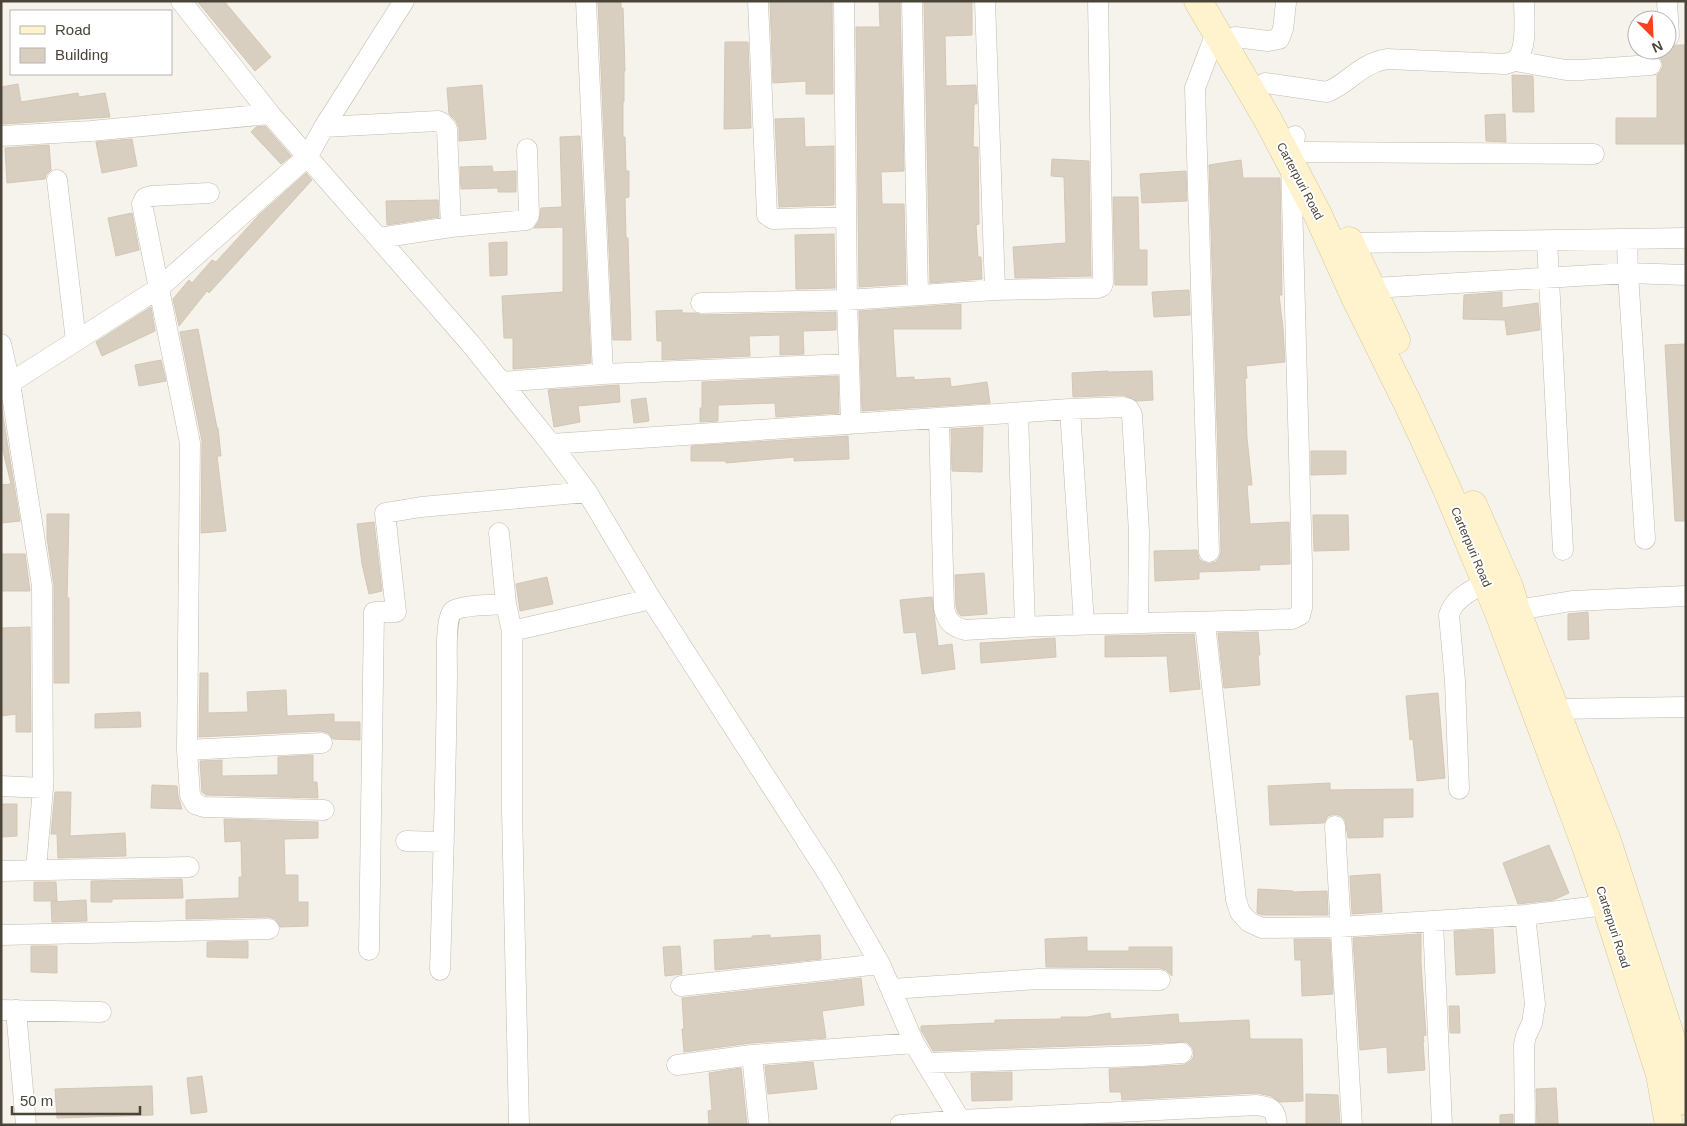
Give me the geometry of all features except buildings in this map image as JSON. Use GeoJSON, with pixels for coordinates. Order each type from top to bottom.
{"type":"FeatureCollection","features":[{"type":"Feature","properties":{"kind":"main road","name":"Carterpuri Road"},"geometry":{"type":"LineString","coordinates":[[1198,1],[1265,83],[1342,247],[1486,582],[1508,611],[1546,713],[1606,841],[1617,907],[1660,1074],[1669,1125]]}},
{"type":"Feature","properties":{"kind":"main road","name":"Carterpuri Road"},"geometry":{"type":"LineString","coordinates":[[1211,1],[1225,35],[1297,151]]}},
{"type":"Feature","properties":{"kind":"main road","name":"Carterpuri Road"},"geometry":{"type":"LineString","coordinates":[[1342,247],[1373,288],[1434,425],[1485,531],[1509,587],[1508,611]]}},
{"type":"Feature","properties":{"kind":"main road","name":"Carterpuri Road"},"geometry":{"type":"LineString","coordinates":[[1617,907],[1680,1069],[1686,1101]]}},
{"type":"Feature","properties":{"kind":"street"},"geometry":{"type":"LineString","coordinates":[[181,1],[270,114],[380,238],[501,382],[587,492],[651,598],[830,877],[880,964],[914,1043],[962,1122]]}},
{"type":"Feature","properties":{"kind":"street"},"geometry":{"type":"LineString","coordinates":[[6,386],[159,288],[308,156],[324,127],[404,1]]}},
{"type":"Feature","properties":{"kind":"street"},"geometry":{"type":"LineString","coordinates":[[586,1],[603,374]]}},
{"type":"Feature","properties":{"kind":"street"},"geometry":{"type":"LineString","coordinates":[[758,1],[767,215],[773,219],[846,217]]}},
{"type":"Feature","properties":{"kind":"street"},"geometry":{"type":"LineString","coordinates":[[844,1],[847,300],[851,424]]}},
{"type":"Feature","properties":{"kind":"street"},"geometry":{"type":"LineString","coordinates":[[912,1],[918,294]]}},
{"type":"Feature","properties":{"kind":"street"},"geometry":{"type":"LineString","coordinates":[[985,1],[995,290]]}},
{"type":"Feature","properties":{"kind":"street"},"geometry":{"type":"LineString","coordinates":[[702,303],[847,300],[918,294],[1098,288],[1102,286],[1098,1]]}},
{"type":"Feature","properties":{"kind":"street"},"geometry":{"type":"LineString","coordinates":[[1515,61],[1522,50],[1524,37],[1524,1]]}},
{"type":"Feature","properties":{"kind":"street"},"geometry":{"type":"LineString","coordinates":[[1209,552],[1195,88],[1225,35],[1268,41],[1279,38],[1283,29],[1286,3]]}},
{"type":"Feature","properties":{"kind":"street"},"geometry":{"type":"LineString","coordinates":[[1265,83],[1327,92],[1337,88],[1374,61],[1388,59],[1492,65],[1515,61],[1566,70],[1651,65]]}},
{"type":"Feature","properties":{"kind":"street"},"geometry":{"type":"LineString","coordinates":[[1,136],[91,131],[270,114]]}},
{"type":"Feature","properties":{"kind":"street"},"geometry":{"type":"LineString","coordinates":[[324,127],[438,121],[442,123],[447,129],[451,227]]}},
{"type":"Feature","properties":{"kind":"street"},"geometry":{"type":"LineString","coordinates":[[380,238],[451,227],[526,220],[529,215],[527,149]]}},
{"type":"Feature","properties":{"kind":"street"},"geometry":{"type":"LineString","coordinates":[[939,419],[944,608],[946,620],[956,627],[965,630],[1084,624],[1292,620],[1300,615],[1302,608],[1297,151],[1594,154]]}},
{"type":"Feature","properties":{"kind":"street"},"geometry":{"type":"LineString","coordinates":[[58,180],[76,340]]}},
{"type":"Feature","properties":{"kind":"street"},"geometry":{"type":"LineString","coordinates":[[210,193],[151,196],[145,198],[142,204],[190,443],[188,750],[190,795],[195,804],[204,807],[324,810]]}},
{"type":"Feature","properties":{"kind":"street"},"geometry":{"type":"LineString","coordinates":[[1342,247],[1686,238]]}},
{"type":"Feature","properties":{"kind":"street"},"geometry":{"type":"LineString","coordinates":[[1627,240],[1645,539]]}},
{"type":"Feature","properties":{"kind":"street"},"geometry":{"type":"LineString","coordinates":[[1548,241],[1548,278],[1563,550]]}},
{"type":"Feature","properties":{"kind":"street"},"geometry":{"type":"LineString","coordinates":[[1373,288],[1628,273],[1686,275]]}},
{"type":"Feature","properties":{"kind":"street"},"geometry":{"type":"LineString","coordinates":[[1,344],[6,386],[42,586],[43,788],[36,869]]}},
{"type":"Feature","properties":{"kind":"street"},"geometry":{"type":"LineString","coordinates":[[501,382],[603,374],[849,364]]}},
{"type":"Feature","properties":{"kind":"street"},"geometry":{"type":"LineString","coordinates":[[551,444],[1123,407],[1129,409],[1132,414],[1139,532],[1138,623]]}},
{"type":"Feature","properties":{"kind":"street"},"geometry":{"type":"LineString","coordinates":[[1070,409],[1084,624]]}},
{"type":"Feature","properties":{"kind":"street"},"geometry":{"type":"LineString","coordinates":[[1018,413],[1025,626]]}},
{"type":"Feature","properties":{"kind":"street"},"geometry":{"type":"LineString","coordinates":[[370,950],[374,612],[396,612],[385,514],[422,507],[587,492]]}},
{"type":"Feature","properties":{"kind":"street"},"geometry":{"type":"LineString","coordinates":[[498,533],[506,604],[512,631],[512,810],[519,1125]]}},
{"type":"Feature","properties":{"kind":"street"},"geometry":{"type":"LineString","coordinates":[[1459,789],[1455,682],[1450,615],[1452,606],[1459,599],[1486,582]]}},
{"type":"Feature","properties":{"kind":"street"},"geometry":{"type":"LineString","coordinates":[[1508,611],[1572,601],[1686,596]]}},
{"type":"Feature","properties":{"kind":"street"},"geometry":{"type":"LineString","coordinates":[[512,631],[651,598]]}},
{"type":"Feature","properties":{"kind":"street"},"geometry":{"type":"LineString","coordinates":[[440,970],[449,618],[453,612],[460,608],[506,604]]}},
{"type":"Feature","properties":{"kind":"street"},"geometry":{"type":"LineString","coordinates":[[1205,623],[1236,900],[1240,912],[1249,922],[1262,928],[1340,927],[1617,907]]}},
{"type":"Feature","properties":{"kind":"street"},"geometry":{"type":"LineString","coordinates":[[1546,713],[1686,707]]}},
{"type":"Feature","properties":{"kind":"street"},"geometry":{"type":"LineString","coordinates":[[188,750],[322,743]]}},
{"type":"Feature","properties":{"kind":"street"},"geometry":{"type":"LineString","coordinates":[[1,786],[43,788]]}},
{"type":"Feature","properties":{"kind":"street"},"geometry":{"type":"LineString","coordinates":[[1334,826],[1352,1125]]}},
{"type":"Feature","properties":{"kind":"street"},"geometry":{"type":"LineString","coordinates":[[406,841],[444,842]]}},
{"type":"Feature","properties":{"kind":"street"},"geometry":{"type":"LineString","coordinates":[[1,870],[189,867]]}},
{"type":"Feature","properties":{"kind":"street"},"geometry":{"type":"LineString","coordinates":[[1525,915],[1536,1004],[1524,1045],[1526,1125]]}},
{"type":"Feature","properties":{"kind":"street"},"geometry":{"type":"LineString","coordinates":[[1433,921],[1442,1125]]}},
{"type":"Feature","properties":{"kind":"street"},"geometry":{"type":"LineString","coordinates":[[1,935],[269,929]]}},
{"type":"Feature","properties":{"kind":"street"},"geometry":{"type":"LineString","coordinates":[[681,986],[880,964]]}},
{"type":"Feature","properties":{"kind":"street"},"geometry":{"type":"LineString","coordinates":[[891,989],[1039,980],[1160,980]]}},
{"type":"Feature","properties":{"kind":"street"},"geometry":{"type":"LineString","coordinates":[[26,1125],[9,1010],[101,1012]]}},
{"type":"Feature","properties":{"kind":"street"},"geometry":{"type":"LineString","coordinates":[[677,1065],[752,1055],[914,1043]]}},
{"type":"Feature","properties":{"kind":"street"},"geometry":{"type":"LineString","coordinates":[[926,1063],[1150,1056],[1182,1053]]}},
{"type":"Feature","properties":{"kind":"street"},"geometry":{"type":"LineString","coordinates":[[752,1055],[759,1125]]}},
{"type":"Feature","properties":{"kind":"street"},"geometry":{"type":"LineString","coordinates":[[900,1125],[1257,1105],[1272,1108],[1275,1112],[1277,1125]]}}]}
